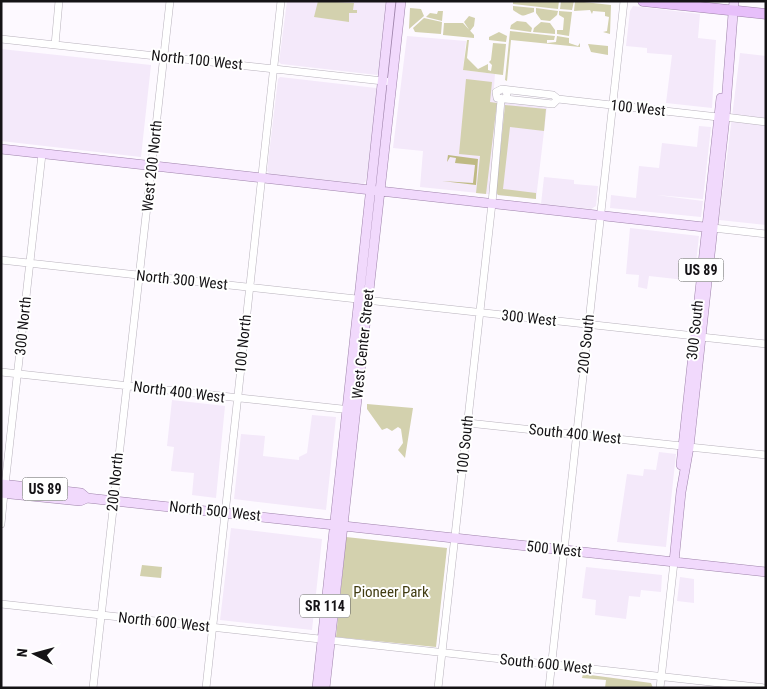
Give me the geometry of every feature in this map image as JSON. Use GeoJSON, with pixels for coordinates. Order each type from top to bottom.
{"type":"FeatureCollection","features":[{"type":"Feature","properties":{"kind":"highway"},"geometry":{"type":"LineString","coordinates":[[642,1],[733,6],[766,14]]}},
{"type":"Feature","properties":{"kind":"main road","name":"West Center Street"},"geometry":{"type":"LineString","coordinates":[[317,688],[343,525],[356,410],[370,191],[391,1]]}},
{"type":"Feature","properties":{"kind":"main road","name":"West Center Street"},"geometry":{"type":"LineString","coordinates":[[325,688],[333,524],[346,409],[380,192],[401,1]]}},
{"type":"Feature","properties":{"kind":"main road","name":"300 South"},"geometry":{"type":"LineString","coordinates":[[674,562],[681,492],[680,477],[686,446],[733,6]]}},
{"type":"Feature","properties":{"kind":"main road"},"geometry":{"type":"LineString","coordinates":[[1,149],[709,228]]}},
{"type":"Feature","properties":{"kind":"main road","name":"North 500 West"},"geometry":{"type":"LineString","coordinates":[[3,489],[80,501],[86,498],[113,500],[343,525]]}},
{"type":"Feature","properties":{"kind":"main road","name":"500 West"},"geometry":{"type":"LineString","coordinates":[[343,525],[766,572]]}},
{"type":"Feature","properties":{"kind":"street"},"geometry":{"type":"LineString","coordinates":[[54,45],[59,1]]}},
{"type":"Feature","properties":{"kind":"street"},"geometry":{"type":"LineString","coordinates":[[164,56],[170,1]]}},
{"type":"Feature","properties":{"kind":"street","name":"100 North"},"geometry":{"type":"LineString","coordinates":[[206,688],[281,1]]}},
{"type":"Feature","properties":{"kind":"street","name":"200 South"},"geometry":{"type":"LineString","coordinates":[[549,688],[624,1]]}},
{"type":"Feature","properties":{"kind":"street","name":"North 100 West"},"geometry":{"type":"LineString","coordinates":[[1,39],[392,82]]}},
{"type":"Feature","properties":{"kind":"street","name":"West 200 North"},"geometry":{"type":"LineString","coordinates":[[138,276],[164,56]]}},
{"type":"Feature","properties":{"kind":"street"},"geometry":{"type":"LineString","coordinates":[[500,89],[553,95],[558,99],[553,104],[503,100],[496,96],[496,92],[500,89]]}},
{"type":"Feature","properties":{"kind":"street","name":"100 West"},"geometry":{"type":"LineString","coordinates":[[558,99],[766,122]]}},
{"type":"Feature","properties":{"kind":"street","name":"100 South"},"geometry":{"type":"LineString","coordinates":[[438,688],[503,100]]}},
{"type":"Feature","properties":{"kind":"street","name":"300 North"},"geometry":{"type":"LineString","coordinates":[[1,524],[3,489],[18,374],[42,154]]}},
{"type":"Feature","properties":{"kind":"street"},"geometry":{"type":"LineString","coordinates":[[709,228],[766,234]]}},
{"type":"Feature","properties":{"kind":"street","name":"North 300 West"},"geometry":{"type":"LineString","coordinates":[[1,260],[363,301]]}},
{"type":"Feature","properties":{"kind":"street","name":"200 North"},"geometry":{"type":"LineString","coordinates":[[93,688],[138,276]]}},
{"type":"Feature","properties":{"kind":"street","name":"300 West"},"geometry":{"type":"LineString","coordinates":[[363,301],[766,344]]}},
{"type":"Feature","properties":{"kind":"street","name":"North 400 West"},"geometry":{"type":"LineString","coordinates":[[1,372],[356,410]]}},
{"type":"Feature","properties":{"kind":"street","name":"South 400 West"},"geometry":{"type":"LineString","coordinates":[[468,423],[766,455]]}},
{"type":"Feature","properties":{"kind":"street","name":"300 South"},"geometry":{"type":"LineString","coordinates":[[660,688],[674,562]]}},
{"type":"Feature","properties":{"kind":"street","name":"North 600 West"},"geometry":{"type":"LineString","coordinates":[[1,604],[326,640]]}},
{"type":"Feature","properties":{"kind":"street","name":"South 600 West"},"geometry":{"type":"LineString","coordinates":[[326,640],[765,688]]}},
{"type":"Feature","properties":{"kind":"shaded area"},"geometry":{"type":"Polygon","coordinates":[[[287,1],[389,1],[380,72],[377,75],[281,64],[279,62],[287,1]]]}},
{"type":"Feature","properties":{"kind":"shaded area"},"geometry":{"type":"Polygon","coordinates":[[[633,6],[700,14],[698,38],[716,40],[712,108],[666,103],[672,55],[647,53],[647,48],[626,46],[630,11],[633,6]]]}},
{"type":"Feature","properties":{"kind":"shaded area"},"geometry":{"type":"Polygon","coordinates":[[[407,36],[466,41],[463,70],[495,74],[493,100],[547,106],[536,199],[420,187],[423,151],[393,148],[407,36]]]}},
{"type":"Feature","properties":{"kind":"shaded area"},"geometry":{"type":"Polygon","coordinates":[[[1,49],[151,65],[141,157],[1,141],[1,49]]]}},
{"type":"Feature","properties":{"kind":"shaded area"},"geometry":{"type":"Polygon","coordinates":[[[740,53],[766,56],[766,225],[719,220],[740,53]]]}},
{"type":"Feature","properties":{"kind":"shaded area"},"geometry":{"type":"Polygon","coordinates":[[[280,77],[376,88],[378,91],[373,138],[366,181],[363,184],[270,174],[267,171],[278,79],[280,77]]]}},
{"type":"Feature","properties":{"kind":"shaded area"},"geometry":{"type":"Polygon","coordinates":[[[699,126],[711,127],[703,199],[656,195],[703,201],[701,217],[610,208],[611,195],[636,198],[639,166],[659,168],[662,143],[697,147],[699,126]]]}},
{"type":"Feature","properties":{"kind":"shaded area"},"geometry":{"type":"Polygon","coordinates":[[[448,155],[478,159],[476,185],[442,181],[473,183],[475,165],[455,163],[456,158],[450,157],[447,162],[448,155]]]}},
{"type":"Feature","properties":{"kind":"shaded area"},"geometry":{"type":"Polygon","coordinates":[[[544,177],[574,180],[574,184],[598,186],[596,206],[591,209],[541,204],[544,177]]]}},
{"type":"Feature","properties":{"kind":"shaded area"},"geometry":{"type":"Polygon","coordinates":[[[630,228],[699,236],[694,281],[649,276],[647,289],[638,287],[639,275],[626,274],[630,228]]]}},
{"type":"Feature","properties":{"kind":"shaded area"},"geometry":{"type":"Polygon","coordinates":[[[172,400],[225,406],[216,498],[192,495],[194,473],[171,471],[174,447],[167,446],[172,400]]]}},
{"type":"Feature","properties":{"kind":"shaded area"},"geometry":{"type":"Polygon","coordinates":[[[312,415],[336,417],[326,510],[234,499],[241,434],[265,436],[263,456],[299,460],[299,457],[307,453],[312,415]]]}},
{"type":"Feature","properties":{"kind":"shaded area"},"geometry":{"type":"Polygon","coordinates":[[[659,452],[676,454],[666,547],[617,542],[627,474],[643,476],[644,469],[656,470],[659,452]]]}},
{"type":"Feature","properties":{"kind":"shaded area"},"geometry":{"type":"Polygon","coordinates":[[[231,528],[322,539],[312,630],[220,620],[231,528]]]}},
{"type":"Feature","properties":{"kind":"shaded area"},"geometry":{"type":"Polygon","coordinates":[[[586,567],[662,575],[661,592],[641,590],[640,597],[629,596],[626,619],[595,615],[596,600],[582,598],[586,567]]]}},
{"type":"Feature","properties":{"kind":"shaded area"},"geometry":{"type":"Polygon","coordinates":[[[680,577],[694,579],[694,603],[677,601],[680,577]]]}},
{"type":"Feature","properties":{"kind":"green space"},"geometry":{"type":"Polygon","coordinates":[[[318,1],[354,3],[353,10],[357,10],[357,13],[349,13],[349,22],[314,17],[318,1]]]}},
{"type":"Feature","properties":{"kind":"green space"},"geometry":{"type":"Polygon","coordinates":[[[513,1],[559,1],[558,9],[513,4],[513,1]]]}},
{"type":"Feature","properties":{"kind":"green space"},"geometry":{"type":"Polygon","coordinates":[[[561,1],[574,1],[572,10],[560,9],[561,1]]]}},
{"type":"Feature","properties":{"kind":"green space"},"geometry":{"type":"Polygon","coordinates":[[[575,1],[611,5],[610,34],[603,32],[607,31],[609,17],[605,16],[605,12],[593,11],[592,14],[590,10],[574,11],[575,1]]]}},
{"type":"Feature","properties":{"kind":"green space"},"geometry":{"type":"Polygon","coordinates":[[[513,6],[534,8],[534,12],[521,15],[513,10],[513,6]]]}},
{"type":"Feature","properties":{"kind":"green space"},"geometry":{"type":"Polygon","coordinates":[[[410,8],[421,9],[424,16],[409,29],[410,8]]]}},
{"type":"Feature","properties":{"kind":"green space"},"geometry":{"type":"Polygon","coordinates":[[[536,8],[558,11],[557,15],[550,21],[541,20],[536,13],[536,8]]]}},
{"type":"Feature","properties":{"kind":"green space"},"geometry":{"type":"Polygon","coordinates":[[[438,11],[443,11],[442,21],[426,17],[430,13],[437,14],[438,11]]]}},
{"type":"Feature","properties":{"kind":"green space"},"geometry":{"type":"Polygon","coordinates":[[[559,11],[572,12],[569,36],[557,34],[557,30],[563,30],[564,18],[559,15],[559,11]]]}},
{"type":"Feature","properties":{"kind":"green space"},"geometry":{"type":"Polygon","coordinates":[[[469,16],[475,18],[474,26],[470,31],[464,22],[469,16]]]}},
{"type":"Feature","properties":{"kind":"green space"},"geometry":{"type":"Polygon","coordinates":[[[424,18],[442,22],[441,34],[415,32],[413,28],[424,18]]]}},
{"type":"Feature","properties":{"kind":"green space"},"geometry":{"type":"Polygon","coordinates":[[[517,21],[526,22],[532,28],[531,32],[510,29],[511,25],[517,21]]]}},
{"type":"Feature","properties":{"kind":"green space"},"geometry":{"type":"Polygon","coordinates":[[[541,22],[550,23],[555,30],[555,34],[533,32],[534,28],[541,22]]]}},
{"type":"Feature","properties":{"kind":"green space"},"geometry":{"type":"Polygon","coordinates":[[[444,23],[463,23],[474,35],[474,38],[443,35],[444,23]]]}},
{"type":"Feature","properties":{"kind":"green space"},"geometry":{"type":"Polygon","coordinates":[[[510,31],[555,36],[554,40],[547,40],[547,43],[556,42],[557,36],[569,38],[569,43],[578,46],[580,43],[580,47],[511,40],[507,81],[505,80],[510,31]]]}},
{"type":"Feature","properties":{"kind":"green space"},"geometry":{"type":"Polygon","coordinates":[[[499,32],[507,36],[506,42],[489,40],[489,37],[499,32]]]}},
{"type":"Feature","properties":{"kind":"green space"},"geometry":{"type":"Polygon","coordinates":[[[467,40],[469,40],[467,58],[478,69],[488,64],[488,70],[491,71],[492,65],[489,62],[491,60],[493,43],[506,44],[503,75],[463,70],[467,40]]]}},
{"type":"Feature","properties":{"kind":"green space"},"geometry":{"type":"Polygon","coordinates":[[[588,44],[608,46],[608,55],[591,52],[588,44]]]}},
{"type":"Feature","properties":{"kind":"green space"},"geometry":{"type":"Polygon","coordinates":[[[466,79],[492,82],[490,102],[497,103],[486,194],[476,193],[480,156],[459,154],[466,79]]]}},
{"type":"Feature","properties":{"kind":"green space"},"geometry":{"type":"Polygon","coordinates":[[[505,105],[546,109],[544,131],[510,127],[503,189],[536,193],[536,199],[498,195],[496,192],[505,105]]]}},
{"type":"Feature","properties":{"kind":"green space"},"geometry":{"type":"Polygon","coordinates":[[[367,404],[413,408],[405,458],[398,450],[403,443],[401,429],[398,427],[392,431],[387,428],[382,430],[367,409],[367,404]]]}},
{"type":"Feature","properties":{"kind":"green space","name":"Pioneer Park"},"geometry":{"type":"Polygon","coordinates":[[[346,537],[447,548],[436,647],[336,637],[346,537]]]}},
{"type":"Feature","properties":{"kind":"green space"},"geometry":{"type":"Polygon","coordinates":[[[142,565],[162,567],[161,578],[140,576],[142,565]]]}},
{"type":"Feature","properties":{"kind":"green space"},"geometry":{"type":"Polygon","coordinates":[[[583,674],[651,683],[653,688],[605,688],[606,680],[582,678],[583,674]]]}}]}
